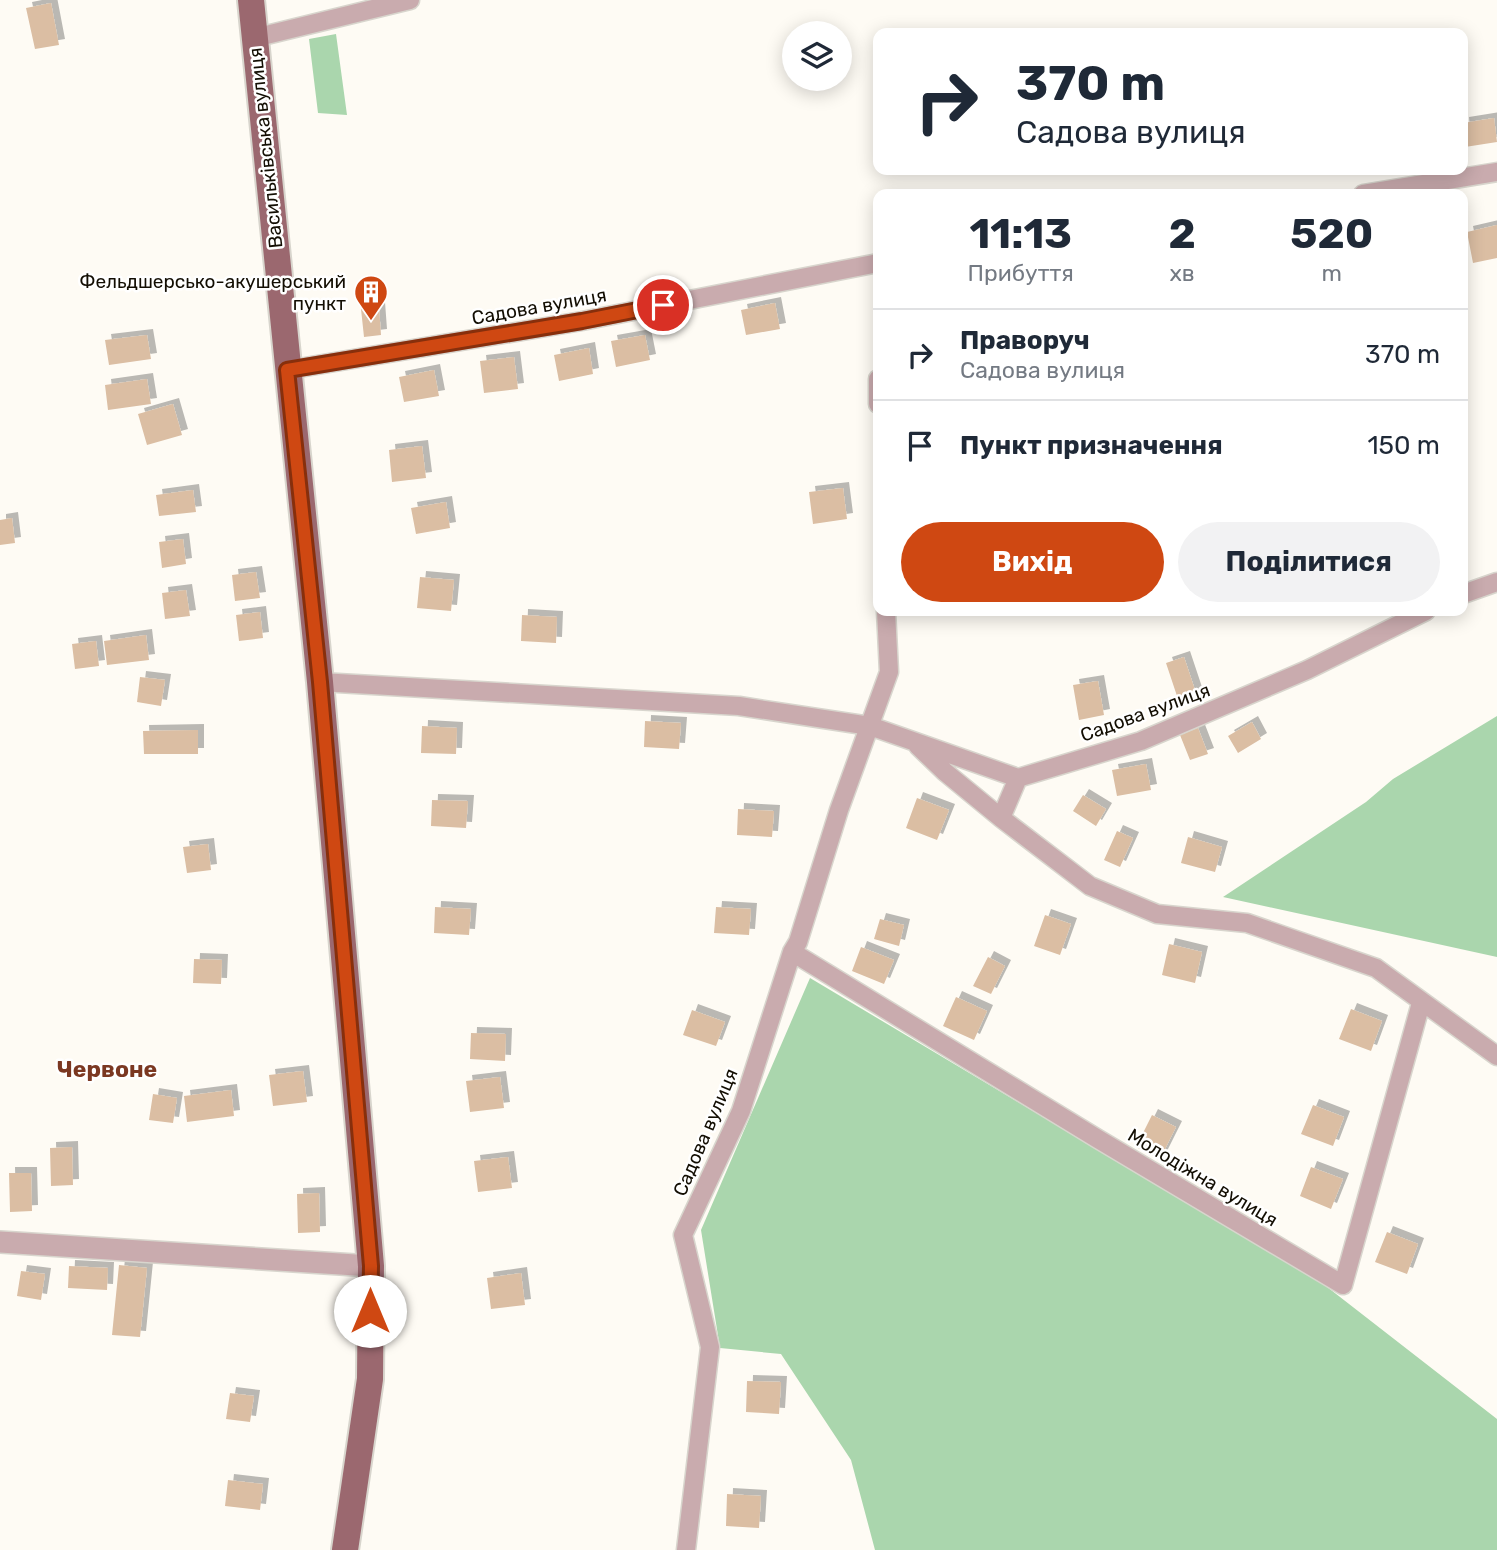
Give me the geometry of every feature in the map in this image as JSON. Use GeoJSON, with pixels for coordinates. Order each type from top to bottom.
{"type":"FeatureCollection","features":[{"type":"Feature","properties":{"kind":"main road","name":"Васильківська вулиця"},"geometry":{"type":"LineString","coordinates":[[251,0],[320,682],[371,1266],[370,1379],[345,1550]]}},
{"type":"Feature","properties":{"kind":"street"},"geometry":{"type":"LineString","coordinates":[[254,38],[411,0]]}},
{"type":"Feature","properties":{"kind":"street"},"geometry":{"type":"LineString","coordinates":[[1393,189],[1497,172]]}},
{"type":"Feature","properties":{"kind":"street","name":"Садова вулиця"},"geometry":{"type":"LineString","coordinates":[[287,370],[582,321],[873,264]]}},
{"type":"Feature","properties":{"kind":"street"},"geometry":{"type":"LineString","coordinates":[[1468,592],[1497,582]]}},
{"type":"Feature","properties":{"kind":"street","name":"Садова вулиця"},"geometry":{"type":"LineString","coordinates":[[686,1550],[710,1347],[683,1235],[741,1111],[839,810],[889,672],[887,616]]}},
{"type":"Feature","properties":{"kind":"street","name":"Садова вулиця"},"geometry":{"type":"LineString","coordinates":[[1018,778],[1141,741],[1307,670],[1416,616]]}},
{"type":"Feature","properties":{"kind":"street"},"geometry":{"type":"LineString","coordinates":[[320,682],[739,706],[870,726],[1018,778],[1002,818]]}},
{"type":"Feature","properties":{"kind":"street"},"geometry":{"type":"LineString","coordinates":[[913,742],[945,772],[1090,886],[1157,914],[1247,923],[1376,968],[1497,1056]]}},
{"type":"Feature","properties":{"kind":"street","name":"Молодіжна вулиця"},"geometry":{"type":"LineString","coordinates":[[792,952],[1343,1285],[1421,1003]]}},
{"type":"Feature","properties":{"kind":"street"},"geometry":{"type":"LineString","coordinates":[[0,1242],[371,1266]]}},
{"type":"Feature","properties":{"kind":"green space"},"geometry":{"type":"Polygon","coordinates":[[[336,34],[347,115],[318,113],[309,39],[336,34]]]}},
{"type":"Feature","properties":{"kind":"green space"},"geometry":{"type":"Polygon","coordinates":[[[1497,716],[1497,957],[1223,897],[1366,802],[1393,779],[1497,716]]]}},
{"type":"Feature","properties":{"kind":"green space"},"geometry":{"type":"Polygon","coordinates":[[[810,978],[1322,1283],[1497,1419],[1497,1550],[875,1550],[851,1460],[781,1354],[720,1348],[701,1230],[810,978]]]}},
{"type":"Feature","properties":{"kind":"building"},"geometry":{"type":"Polygon","coordinates":[[[51,3],[59,45],[35,49],[26,8],[51,3]]]}},
{"type":"Feature","properties":{"kind":"building"},"geometry":{"type":"Polygon","coordinates":[[[1494,118],[1497,142],[1468,147],[1468,122],[1494,118]]]}},
{"type":"Feature","properties":{"kind":"building"},"geometry":{"type":"Polygon","coordinates":[[[1497,225],[1497,258],[1473,263],[1468,232],[1497,225]]]}},
{"type":"Feature","properties":{"kind":"building"},"geometry":{"type":"Polygon","coordinates":[[[775,303],[780,329],[746,335],[741,310],[775,303]]]}},
{"type":"Feature","properties":{"kind":"building","name":"Фельдшерсько-акушерський пункт"},"geometry":{"type":"Polygon","coordinates":[[[379,308],[381,335],[364,337],[361,309],[379,308]]]}},
{"type":"Feature","properties":{"kind":"building"},"geometry":{"type":"Polygon","coordinates":[[[147,335],[151,359],[109,365],[105,340],[147,335]]]}},
{"type":"Feature","properties":{"kind":"building"},"geometry":{"type":"Polygon","coordinates":[[[645,335],[650,360],[616,367],[611,341],[645,335]]]}},
{"type":"Feature","properties":{"kind":"building"},"geometry":{"type":"Polygon","coordinates":[[[589,348],[593,374],[559,381],[554,355],[589,348]]]}},
{"type":"Feature","properties":{"kind":"building"},"geometry":{"type":"Polygon","coordinates":[[[514,357],[518,389],[484,393],[480,361],[514,357]]]}},
{"type":"Feature","properties":{"kind":"building"},"geometry":{"type":"Polygon","coordinates":[[[434,370],[439,396],[404,402],[399,377],[434,370]]]}},
{"type":"Feature","properties":{"kind":"building"},"geometry":{"type":"Polygon","coordinates":[[[147,379],[151,404],[108,410],[105,385],[147,379]]]}},
{"type":"Feature","properties":{"kind":"building"},"geometry":{"type":"Polygon","coordinates":[[[173,404],[182,435],[147,445],[138,414],[173,404]]]}},
{"type":"Feature","properties":{"kind":"building"},"geometry":{"type":"Polygon","coordinates":[[[422,446],[426,478],[392,482],[389,450],[422,446]]]}},
{"type":"Feature","properties":{"kind":"building"},"geometry":{"type":"Polygon","coordinates":[[[843,488],[847,519],[813,524],[809,492],[843,488]]]}},
{"type":"Feature","properties":{"kind":"building"},"geometry":{"type":"Polygon","coordinates":[[[193,490],[196,512],[159,516],[156,495],[193,490]]]}},
{"type":"Feature","properties":{"kind":"building"},"geometry":{"type":"Polygon","coordinates":[[[446,502],[450,528],[416,534],[411,508],[446,502]]]}},
{"type":"Feature","properties":{"kind":"building"},"geometry":{"type":"Polygon","coordinates":[[[12,518],[15,543],[0,545],[0,520],[12,518]]]}},
{"type":"Feature","properties":{"kind":"building"},"geometry":{"type":"Polygon","coordinates":[[[183,539],[186,564],[162,568],[159,542],[183,539]]]}},
{"type":"Feature","properties":{"kind":"building"},"geometry":{"type":"Polygon","coordinates":[[[256,572],[260,598],[235,601],[232,575],[256,572]]]}},
{"type":"Feature","properties":{"kind":"building"},"geometry":{"type":"Polygon","coordinates":[[[420,577],[454,580],[451,611],[417,608],[420,577]]]}},
{"type":"Feature","properties":{"kind":"building"},"geometry":{"type":"Polygon","coordinates":[[[186,590],[190,616],[165,619],[162,593],[186,590]]]}},
{"type":"Feature","properties":{"kind":"building"},"geometry":{"type":"Polygon","coordinates":[[[260,612],[263,638],[239,641],[236,615],[260,612]]]}},
{"type":"Feature","properties":{"kind":"building"},"geometry":{"type":"Polygon","coordinates":[[[522,615],[557,617],[556,643],[521,641],[522,615]]]}},
{"type":"Feature","properties":{"kind":"building"},"geometry":{"type":"Polygon","coordinates":[[[146,635],[149,660],[107,665],[104,641],[146,635]]]}},
{"type":"Feature","properties":{"kind":"building"},"geometry":{"type":"Polygon","coordinates":[[[96,641],[99,666],[75,669],[72,644],[96,641]]]}},
{"type":"Feature","properties":{"kind":"building"},"geometry":{"type":"Polygon","coordinates":[[[1184,657],[1198,699],[1180,705],[1166,663],[1184,657]]]}},
{"type":"Feature","properties":{"kind":"building"},"geometry":{"type":"Polygon","coordinates":[[[140,677],[165,680],[161,706],[137,702],[140,677]]]}},
{"type":"Feature","properties":{"kind":"building"},"geometry":{"type":"Polygon","coordinates":[[[1098,681],[1104,715],[1079,720],[1073,685],[1098,681]]]}},
{"type":"Feature","properties":{"kind":"building"},"geometry":{"type":"Polygon","coordinates":[[[645,721],[681,723],[679,749],[644,747],[645,721]]]}},
{"type":"Feature","properties":{"kind":"building"},"geometry":{"type":"Polygon","coordinates":[[[1252,722],[1261,739],[1238,753],[1228,736],[1252,722]]]}},
{"type":"Feature","properties":{"kind":"building"},"geometry":{"type":"Polygon","coordinates":[[[422,726],[457,728],[456,754],[421,753],[422,726]]]}},
{"type":"Feature","properties":{"kind":"building"},"geometry":{"type":"Polygon","coordinates":[[[1198,728],[1208,754],[1190,760],[1180,735],[1198,728]]]}},
{"type":"Feature","properties":{"kind":"building"},"geometry":{"type":"Polygon","coordinates":[[[198,730],[198,754],[144,754],[143,731],[198,730]]]}},
{"type":"Feature","properties":{"kind":"building"},"geometry":{"type":"Polygon","coordinates":[[[1146,764],[1151,790],[1117,796],[1112,770],[1146,764]]]}},
{"type":"Feature","properties":{"kind":"building"},"geometry":{"type":"Polygon","coordinates":[[[1083,795],[1106,809],[1096,826],[1073,811],[1083,795]]]}},
{"type":"Feature","properties":{"kind":"building"},"geometry":{"type":"Polygon","coordinates":[[[917,798],[949,810],[937,840],[906,828],[917,798]]]}},
{"type":"Feature","properties":{"kind":"building"},"geometry":{"type":"Polygon","coordinates":[[[432,800],[468,801],[466,828],[431,826],[432,800]]]}},
{"type":"Feature","properties":{"kind":"building"},"geometry":{"type":"Polygon","coordinates":[[[738,809],[774,811],[772,837],[737,835],[738,809]]]}},
{"type":"Feature","properties":{"kind":"building"},"geometry":{"type":"Polygon","coordinates":[[[1117,831],[1133,838],[1120,867],[1104,860],[1117,831]]]}},
{"type":"Feature","properties":{"kind":"building"},"geometry":{"type":"Polygon","coordinates":[[[1188,837],[1222,847],[1215,872],[1181,863],[1188,837]]]}},
{"type":"Feature","properties":{"kind":"building"},"geometry":{"type":"Polygon","coordinates":[[[208,844],[211,870],[187,873],[183,847],[208,844]]]}},
{"type":"Feature","properties":{"kind":"building"},"geometry":{"type":"Polygon","coordinates":[[[435,907],[471,909],[469,935],[434,933],[435,907]]]}},
{"type":"Feature","properties":{"kind":"building"},"geometry":{"type":"Polygon","coordinates":[[[716,907],[751,909],[749,935],[714,933],[716,907]]]}},
{"type":"Feature","properties":{"kind":"building"},"geometry":{"type":"Polygon","coordinates":[[[1045,915],[1071,924],[1060,955],[1034,946],[1045,915]]]}},
{"type":"Feature","properties":{"kind":"building"},"geometry":{"type":"Polygon","coordinates":[[[880,919],[904,925],[899,946],[874,939],[880,919]]]}},
{"type":"Feature","properties":{"kind":"building"},"geometry":{"type":"Polygon","coordinates":[[[1169,944],[1202,952],[1195,983],[1162,975],[1169,944]]]}},
{"type":"Feature","properties":{"kind":"building"},"geometry":{"type":"Polygon","coordinates":[[[861,947],[894,960],[884,984],[852,971],[861,947]]]}},
{"type":"Feature","properties":{"kind":"building"},"geometry":{"type":"Polygon","coordinates":[[[988,957],[1005,966],[991,994],[973,986],[988,957]]]}},
{"type":"Feature","properties":{"kind":"building"},"geometry":{"type":"Polygon","coordinates":[[[194,959],[222,960],[221,984],[193,983],[194,959]]]}},
{"type":"Feature","properties":{"kind":"building"},"geometry":{"type":"Polygon","coordinates":[[[956,997],[987,1011],[974,1040],[943,1026],[956,997]]]}},
{"type":"Feature","properties":{"kind":"building"},"geometry":{"type":"Polygon","coordinates":[[[1351,1009],[1382,1021],[1371,1051],[1339,1039],[1351,1009]]]}},
{"type":"Feature","properties":{"kind":"building"},"geometry":{"type":"Polygon","coordinates":[[[692,1010],[725,1022],[716,1046],[683,1035],[692,1010]]]}},
{"type":"Feature","properties":{"kind":"building"},"geometry":{"type":"Polygon","coordinates":[[[471,1033],[506,1034],[505,1061],[470,1059],[471,1033]]]}},
{"type":"Feature","properties":{"kind":"building"},"geometry":{"type":"Polygon","coordinates":[[[303,1071],[307,1102],[273,1106],[269,1075],[303,1071]]]}},
{"type":"Feature","properties":{"kind":"building"},"geometry":{"type":"Polygon","coordinates":[[[500,1077],[504,1108],[470,1112],[466,1081],[500,1077]]]}},
{"type":"Feature","properties":{"kind":"building"},"geometry":{"type":"Polygon","coordinates":[[[231,1090],[234,1116],[187,1122],[184,1096],[231,1090]]]}},
{"type":"Feature","properties":{"kind":"building"},"geometry":{"type":"Polygon","coordinates":[[[153,1094],[177,1098],[173,1123],[149,1120],[153,1094]]]}},
{"type":"Feature","properties":{"kind":"building"},"geometry":{"type":"Polygon","coordinates":[[[1313,1105],[1344,1117],[1333,1146],[1301,1134],[1313,1105]]]}},
{"type":"Feature","properties":{"kind":"building"},"geometry":{"type":"Polygon","coordinates":[[[1152,1115],[1176,1127],[1160,1159],[1136,1147],[1152,1115]]]}},
{"type":"Feature","properties":{"kind":"building"},"geometry":{"type":"Polygon","coordinates":[[[72,1147],[73,1185],[51,1186],[50,1148],[72,1147]]]}},
{"type":"Feature","properties":{"kind":"building"},"geometry":{"type":"Polygon","coordinates":[[[508,1157],[512,1188],[478,1192],[474,1161],[508,1157]]]}},
{"type":"Feature","properties":{"kind":"building"},"geometry":{"type":"Polygon","coordinates":[[[1311,1167],[1343,1179],[1331,1209],[1300,1196],[1311,1167]]]}},
{"type":"Feature","properties":{"kind":"building"},"geometry":{"type":"Polygon","coordinates":[[[9,1173],[31,1173],[32,1211],[10,1212],[9,1173]]]}},
{"type":"Feature","properties":{"kind":"building"},"geometry":{"type":"Polygon","coordinates":[[[319,1193],[320,1232],[298,1233],[297,1194],[319,1193]]]}},
{"type":"Feature","properties":{"kind":"building"},"geometry":{"type":"Polygon","coordinates":[[[1387,1232],[1418,1244],[1407,1274],[1375,1262],[1387,1232]]]}},
{"type":"Feature","properties":{"kind":"building"},"geometry":{"type":"Polygon","coordinates":[[[119,1265],[147,1268],[140,1337],[112,1335],[119,1265]]]}},
{"type":"Feature","properties":{"kind":"building"},"geometry":{"type":"Polygon","coordinates":[[[69,1266],[108,1268],[107,1290],[68,1288],[69,1266]]]}},
{"type":"Feature","properties":{"kind":"building"},"geometry":{"type":"Polygon","coordinates":[[[21,1271],[45,1274],[41,1300],[17,1296],[21,1271]]]}},
{"type":"Feature","properties":{"kind":"building"},"geometry":{"type":"Polygon","coordinates":[[[521,1273],[525,1305],[491,1309],[487,1278],[521,1273]]]}},
{"type":"Feature","properties":{"kind":"building"},"geometry":{"type":"Polygon","coordinates":[[[747,1381],[781,1382],[779,1414],[746,1412],[747,1381]]]}},
{"type":"Feature","properties":{"kind":"building"},"geometry":{"type":"Polygon","coordinates":[[[230,1393],[254,1396],[250,1422],[226,1419],[230,1393]]]}},
{"type":"Feature","properties":{"kind":"building"},"geometry":{"type":"Polygon","coordinates":[[[228,1480],[263,1484],[260,1510],[225,1506],[228,1480]]]}},
{"type":"Feature","properties":{"kind":"building"},"geometry":{"type":"Polygon","coordinates":[[[727,1494],[761,1496],[759,1528],[726,1526],[727,1494]]]}},
{"type":"Feature","properties":{"kind":"place","name":"Фельдшерсько-акушерський пункт"},"geometry":{"type":"Point","coordinates":[371,322]}},
{"type":"Feature","properties":{"kind":"district","name":"Червоне"},"geometry":{"type":"Point","coordinates":[107,1069]}},
{"type":"Feature","properties":{"kind":"route"},"geometry":{"type":"LineString","coordinates":[[370,1311],[371,1266],[320,682],[287,370],[663,305]]}}]}
